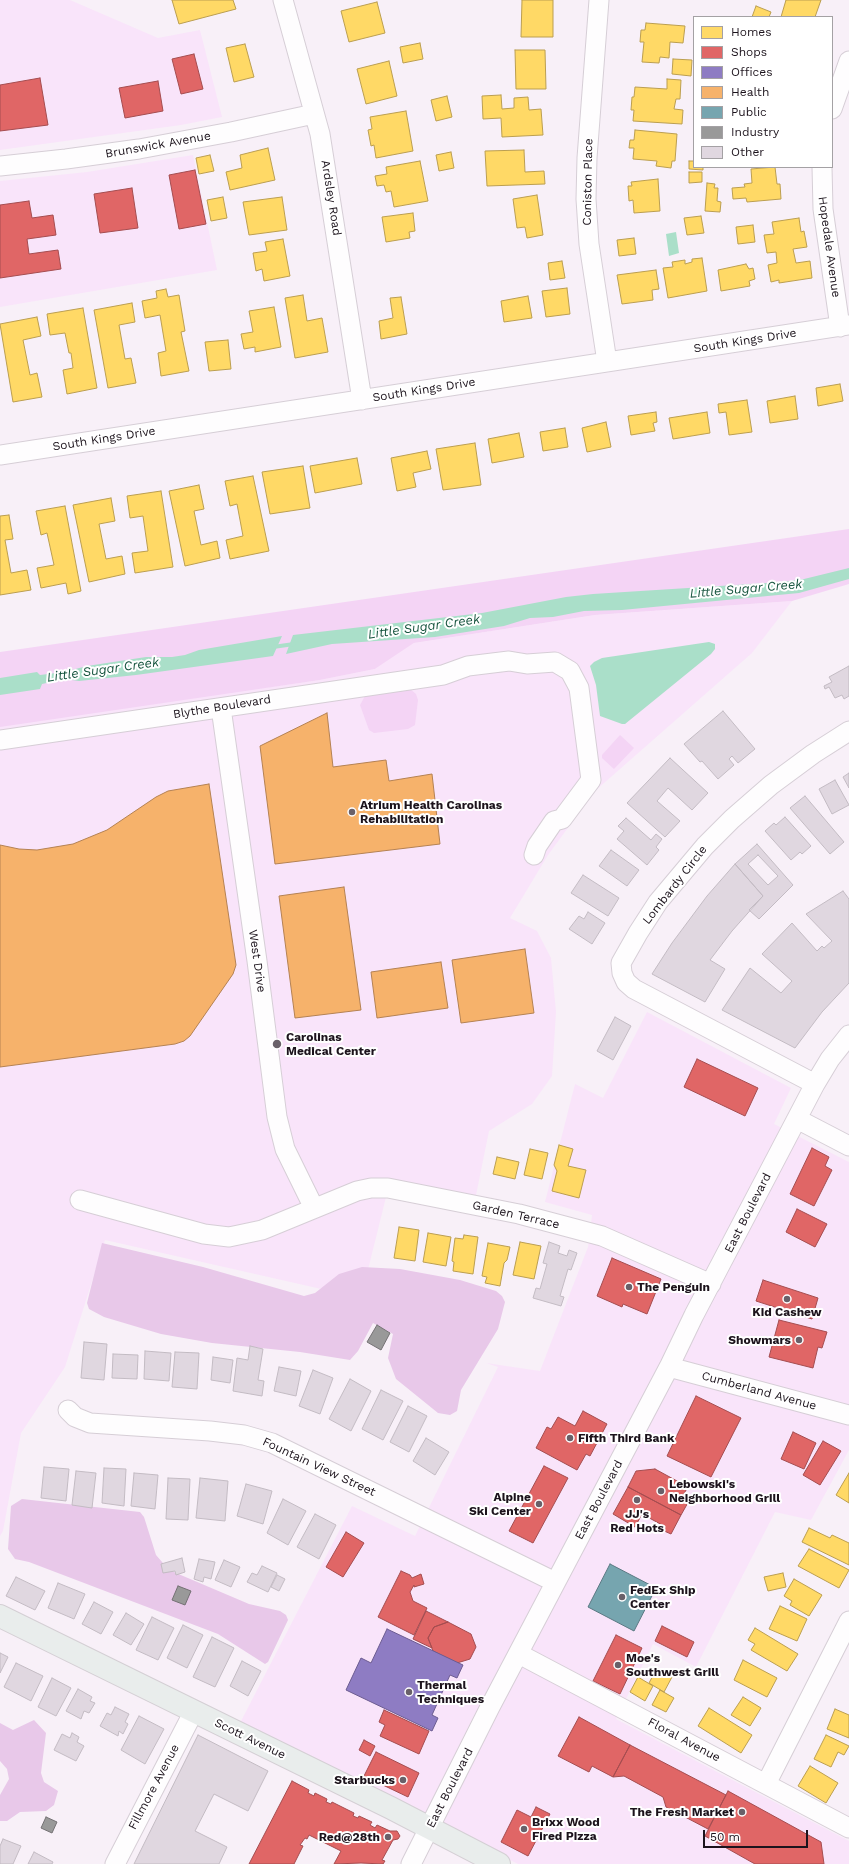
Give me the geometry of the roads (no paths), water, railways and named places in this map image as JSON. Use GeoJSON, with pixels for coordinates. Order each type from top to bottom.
{"type":"FeatureCollection","features":[{"type":"Feature","properties":{"kind":"main road","name":"Scott Avenue"},"geometry":{"type":"LineString","coordinates":[[0,1616],[430,1828],[499,1864]]}},
{"type":"Feature","properties":{"kind":"street","name":"Ardsley Road"},"geometry":{"type":"LineString","coordinates":[[282,0],[320,134],[362,400]]}},
{"type":"Feature","properties":{"kind":"street","name":"Coniston Place"},"geometry":{"type":"LineString","coordinates":[[599,0],[587,158],[586,199],[589,244],[607,362]]}},
{"type":"Feature","properties":{"kind":"street"},"geometry":{"type":"LineString","coordinates":[[833,106],[849,61]]}},
{"type":"Feature","properties":{"kind":"street","name":"Brunswick Avenue"},"geometry":{"type":"LineString","coordinates":[[0,166],[139,149],[232,132],[314,114]]}},
{"type":"Feature","properties":{"kind":"street","name":"Hopedale Avenue"},"geometry":{"type":"LineString","coordinates":[[822,168],[823,209],[845,326]]}},
{"type":"Feature","properties":{"kind":"street","name":"South Kings Drive"},"geometry":{"type":"LineString","coordinates":[[0,455],[845,326]]}},
{"type":"Feature","properties":{"kind":"street","name":"Blythe Boulevard"},"geometry":{"type":"LineString","coordinates":[[0,740],[443,675],[468,666],[509,661],[528,664],[548,662],[562,665],[570,671],[579,688],[591,780],[562,818]]}},
{"type":"Feature","properties":{"kind":"street","name":"West Drive"},"geometry":{"type":"LineString","coordinates":[[221,708],[257,961],[277,1117],[286,1149],[314,1208]]}},
{"type":"Feature","properties":{"kind":"street","name":"Lombardy Circle"},"geometry":{"type":"LineString","coordinates":[[815,1084],[634,988],[626,982],[622,973],[621,963],[658,902],[705,846],[732,819],[772,785],[813,754],[849,731]]}},
{"type":"Feature","properties":{"kind":"street","name":"East Boulevard"},"geometry":{"type":"LineString","coordinates":[[411,1864],[490,1707],[669,1368],[815,1084],[830,1059],[849,1035]]}},
{"type":"Feature","properties":{"kind":"street"},"geometry":{"type":"LineString","coordinates":[[797,1119],[849,1146]]}},
{"type":"Feature","properties":{"kind":"street","name":"Garden Terrace"},"geometry":{"type":"LineString","coordinates":[[80,1200],[204,1234],[229,1237],[262,1230],[357,1191],[371,1188],[388,1188],[519,1214],[602,1236],[711,1284]]}},
{"type":"Feature","properties":{"kind":"street","name":"Cumberland Avenue"},"geometry":{"type":"LineString","coordinates":[[669,1368],[849,1415]]}},
{"type":"Feature","properties":{"kind":"street","name":"Fountain View Street"},"geometry":{"type":"LineString","coordinates":[[68,1410],[75,1416],[90,1423],[210,1431],[244,1435],[272,1443],[556,1582]]}},
{"type":"Feature","properties":{"kind":"street"},"geometry":{"type":"LineString","coordinates":[[766,1784],[849,1621]]}},
{"type":"Feature","properties":{"kind":"street","name":"Floral Avenue"},"geometry":{"type":"LineString","coordinates":[[519,1654],[849,1828]]}},
{"type":"Feature","properties":{"kind":"street","name":"Fillmore Avenue"},"geometry":{"type":"LineString","coordinates":[[115,1864],[194,1711]]}},
{"type":"Feature","properties":{"kind":"water"},"geometry":{"type":"Polygon","coordinates":[[[676,232],[679,253],[669,256],[666,234],[676,232]]]}},
{"type":"Feature","properties":{"kind":"water"},"geometry":{"type":"Polygon","coordinates":[[[849,568],[849,579],[799,593],[622,610],[584,611],[553,617],[530,618],[504,626],[435,637],[332,644],[286,654],[293,635],[482,613],[566,597],[593,594],[783,582],[804,579],[849,568]]]}},
{"type":"Feature","properties":{"kind":"water"},"geometry":{"type":"Polygon","coordinates":[[[282,636],[273,656],[136,675],[79,681],[65,679],[42,684],[40,689],[0,695],[0,678],[37,672],[40,675],[64,672],[87,666],[146,657],[172,657],[185,655],[199,650],[282,636]]]}},
{"type":"Feature","properties":{"kind":"water"},"geometry":{"type":"Polygon","coordinates":[[[709,642],[715,644],[715,649],[711,654],[625,724],[600,716],[596,685],[590,666],[594,662],[602,658],[709,642]]]}},
{"type":"Feature","properties":{"kind":"waterway","name":"Little Sugar Creek"},"geometry":{"type":"LineString","coordinates":[[273,647],[294,644]]}},
{"type":"Feature","properties":{"kind":"place","name":"Atrium Health Carolinas Rehabilitation"},"geometry":{"type":"Point","coordinates":[352,812]}},
{"type":"Feature","properties":{"kind":"place","name":"Carolinas Medical Center"},"geometry":{"type":"Point","coordinates":[277,1044]}},
{"type":"Feature","properties":{"kind":"place","name":"The Penguin"},"geometry":{"type":"Point","coordinates":[629,1287]}},
{"type":"Feature","properties":{"kind":"place","name":"Kid Cashew"},"geometry":{"type":"Point","coordinates":[787,1299]}},
{"type":"Feature","properties":{"kind":"place","name":"Showmars"},"geometry":{"type":"Point","coordinates":[799,1340]}},
{"type":"Feature","properties":{"kind":"place","name":"Fifth Third Bank"},"geometry":{"type":"Point","coordinates":[570,1438]}},
{"type":"Feature","properties":{"kind":"place","name":"Lebowski's Neighborhood Grill"},"geometry":{"type":"Point","coordinates":[661,1491]}},
{"type":"Feature","properties":{"kind":"place","name":"JJ's Red Hots"},"geometry":{"type":"Point","coordinates":[637,1500]}},
{"type":"Feature","properties":{"kind":"place","name":"Alpine Ski Center"},"geometry":{"type":"Point","coordinates":[539,1504]}},
{"type":"Feature","properties":{"kind":"place","name":"FedEx Ship Center"},"geometry":{"type":"Point","coordinates":[622,1597]}},
{"type":"Feature","properties":{"kind":"place","name":"Moe's Southwest Grill"},"geometry":{"type":"Point","coordinates":[618,1665]}},
{"type":"Feature","properties":{"kind":"place","name":"Thermal Techniques"},"geometry":{"type":"Point","coordinates":[409,1692]}},
{"type":"Feature","properties":{"kind":"place","name":"Starbucks"},"geometry":{"type":"Point","coordinates":[403,1780]}},
{"type":"Feature","properties":{"kind":"place","name":"The Fresh Market"},"geometry":{"type":"Point","coordinates":[742,1812]}},
{"type":"Feature","properties":{"kind":"place","name":"Brixx Wood Fired Pizza"},"geometry":{"type":"Point","coordinates":[524,1829]}},
{"type":"Feature","properties":{"kind":"place","name":"Red@28th"},"geometry":{"type":"Point","coordinates":[388,1837]}}]}
